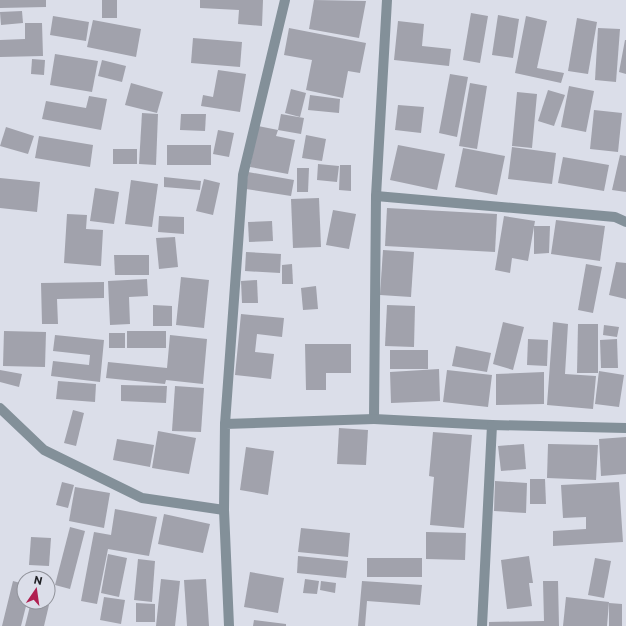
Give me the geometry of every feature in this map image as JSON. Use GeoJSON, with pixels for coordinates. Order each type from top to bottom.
{"type":"FeatureCollection","features":[{"type":"Feature","properties":{"kind":"street"},"geometry":{"type":"LineString","coordinates":[[229,626],[224,510],[225,424],[243,175],[285,0]]}},
{"type":"Feature","properties":{"kind":"street"},"geometry":{"type":"LineString","coordinates":[[374,419],[376,196],[387,0]]}},
{"type":"Feature","properties":{"kind":"street"},"geometry":{"type":"LineString","coordinates":[[376,196],[615,217],[626,222]]}},
{"type":"Feature","properties":{"kind":"street"},"geometry":{"type":"LineString","coordinates":[[0,408],[44,450],[142,498],[224,510]]}},
{"type":"Feature","properties":{"kind":"street"},"geometry":{"type":"LineString","coordinates":[[225,424],[374,419],[492,425],[626,428]]}},
{"type":"Feature","properties":{"kind":"street"},"geometry":{"type":"LineString","coordinates":[[482,626],[492,425]]}},
{"type":"Feature","properties":{"kind":"building"},"geometry":{"type":"Polygon","coordinates":[[[0,0],[46,0],[46,7],[0,8],[0,0]]]}},
{"type":"Feature","properties":{"kind":"building"},"geometry":{"type":"Polygon","coordinates":[[[102,0],[117,0],[117,18],[102,18],[102,0]]]}},
{"type":"Feature","properties":{"kind":"building"},"geometry":{"type":"Polygon","coordinates":[[[200,0],[263,0],[262,26],[238,24],[239,10],[200,8],[200,0]]]}},
{"type":"Feature","properties":{"kind":"building"},"geometry":{"type":"Polygon","coordinates":[[[314,0],[366,1],[359,38],[309,29],[314,0]]]}},
{"type":"Feature","properties":{"kind":"building"},"geometry":{"type":"Polygon","coordinates":[[[22,11],[23,23],[1,25],[0,12],[22,11]]]}},
{"type":"Feature","properties":{"kind":"building"},"geometry":{"type":"Polygon","coordinates":[[[471,13],[488,16],[480,63],[463,60],[471,13]]]}},
{"type":"Feature","properties":{"kind":"building"},"geometry":{"type":"Polygon","coordinates":[[[498,15],[519,19],[513,58],[492,55],[498,15]]]}},
{"type":"Feature","properties":{"kind":"building"},"geometry":{"type":"Polygon","coordinates":[[[53,16],[89,22],[86,41],[50,35],[53,16]]]}},
{"type":"Feature","properties":{"kind":"building"},"geometry":{"type":"Polygon","coordinates":[[[526,16],[547,21],[537,68],[564,73],[561,83],[515,73],[526,16]]]}},
{"type":"Feature","properties":{"kind":"building"},"geometry":{"type":"Polygon","coordinates":[[[577,18],[597,22],[588,74],[568,71],[577,18]]]}},
{"type":"Feature","properties":{"kind":"building"},"geometry":{"type":"Polygon","coordinates":[[[93,20],[141,29],[136,57],[87,47],[93,20]]]}},
{"type":"Feature","properties":{"kind":"building"},"geometry":{"type":"Polygon","coordinates":[[[398,21],[424,24],[422,46],[451,49],[449,66],[394,60],[398,21]]]}},
{"type":"Feature","properties":{"kind":"building"},"geometry":{"type":"Polygon","coordinates":[[[25,23],[42,23],[43,56],[0,57],[0,40],[25,39],[25,23]]]}},
{"type":"Feature","properties":{"kind":"building"},"geometry":{"type":"Polygon","coordinates":[[[289,28],[366,43],[360,73],[348,71],[343,98],[306,90],[312,60],[284,55],[289,28]]]}},
{"type":"Feature","properties":{"kind":"building"},"geometry":{"type":"Polygon","coordinates":[[[598,28],[620,29],[616,82],[595,80],[598,28]]]}},
{"type":"Feature","properties":{"kind":"building"},"geometry":{"type":"Polygon","coordinates":[[[193,38],[242,42],[240,67],[191,63],[193,38]]]}},
{"type":"Feature","properties":{"kind":"building"},"geometry":{"type":"Polygon","coordinates":[[[626,40],[626,74],[619,72],[626,40]]]}},
{"type":"Feature","properties":{"kind":"building"},"geometry":{"type":"Polygon","coordinates":[[[55,54],[98,61],[92,92],[50,85],[55,54]]]}},
{"type":"Feature","properties":{"kind":"building"},"geometry":{"type":"Polygon","coordinates":[[[32,59],[45,60],[44,75],[31,74],[32,59]]]}},
{"type":"Feature","properties":{"kind":"building"},"geometry":{"type":"Polygon","coordinates":[[[102,60],[126,66],[122,82],[98,76],[102,60]]]}},
{"type":"Feature","properties":{"kind":"building"},"geometry":{"type":"Polygon","coordinates":[[[218,70],[246,74],[240,112],[201,106],[203,95],[213,97],[218,70]]]}},
{"type":"Feature","properties":{"kind":"building"},"geometry":{"type":"Polygon","coordinates":[[[450,74],[468,77],[457,137],[439,133],[450,74]]]}},
{"type":"Feature","properties":{"kind":"building"},"geometry":{"type":"Polygon","coordinates":[[[131,83],[163,92],[157,113],[125,105],[131,83]]]}},
{"type":"Feature","properties":{"kind":"building"},"geometry":{"type":"Polygon","coordinates":[[[470,83],[487,86],[477,149],[459,146],[470,83]]]}},
{"type":"Feature","properties":{"kind":"building"},"geometry":{"type":"Polygon","coordinates":[[[569,86],[594,91],[586,132],[561,127],[569,86]]]}},
{"type":"Feature","properties":{"kind":"building"},"geometry":{"type":"Polygon","coordinates":[[[291,89],[306,93],[300,117],[285,113],[291,89]]]}},
{"type":"Feature","properties":{"kind":"building"},"geometry":{"type":"Polygon","coordinates":[[[548,90],[565,95],[554,126],[538,121],[548,90]]]}},
{"type":"Feature","properties":{"kind":"building"},"geometry":{"type":"Polygon","coordinates":[[[517,92],[537,94],[532,148],[512,146],[517,92]]]}},
{"type":"Feature","properties":{"kind":"building"},"geometry":{"type":"Polygon","coordinates":[[[310,95],[340,99],[339,113],[308,110],[310,95]]]}},
{"type":"Feature","properties":{"kind":"building"},"geometry":{"type":"Polygon","coordinates":[[[89,96],[107,99],[101,130],[42,119],[46,101],[86,108],[89,96]]]}},
{"type":"Feature","properties":{"kind":"building"},"geometry":{"type":"Polygon","coordinates":[[[398,105],[424,107],[421,133],[395,130],[398,105]]]}},
{"type":"Feature","properties":{"kind":"building"},"geometry":{"type":"Polygon","coordinates":[[[594,110],[622,113],[618,152],[590,149],[594,110]]]}},
{"type":"Feature","properties":{"kind":"building"},"geometry":{"type":"Polygon","coordinates":[[[142,113],[158,114],[156,165],[139,164],[142,113]]]}},
{"type":"Feature","properties":{"kind":"building"},"geometry":{"type":"Polygon","coordinates":[[[181,114],[206,114],[205,131],[180,130],[181,114]]]}},
{"type":"Feature","properties":{"kind":"building"},"geometry":{"type":"Polygon","coordinates":[[[281,114],[304,118],[301,134],[278,130],[281,114]]]}},
{"type":"Feature","properties":{"kind":"building"},"geometry":{"type":"Polygon","coordinates":[[[258,126],[278,130],[276,136],[295,140],[288,174],[250,167],[258,126]]]}},
{"type":"Feature","properties":{"kind":"building"},"geometry":{"type":"Polygon","coordinates":[[[6,127],[34,136],[28,154],[0,146],[6,127]]]}},
{"type":"Feature","properties":{"kind":"building"},"geometry":{"type":"Polygon","coordinates":[[[218,130],[234,133],[229,157],[213,154],[218,130]]]}},
{"type":"Feature","properties":{"kind":"building"},"geometry":{"type":"Polygon","coordinates":[[[306,135],[326,139],[322,161],[302,158],[306,135]]]}},
{"type":"Feature","properties":{"kind":"building"},"geometry":{"type":"Polygon","coordinates":[[[39,136],[93,145],[90,167],[35,158],[39,136]]]}},
{"type":"Feature","properties":{"kind":"building"},"geometry":{"type":"Polygon","coordinates":[[[167,145],[211,145],[211,165],[167,165],[167,145]]]}},
{"type":"Feature","properties":{"kind":"building"},"geometry":{"type":"Polygon","coordinates":[[[398,145],[445,154],[437,190],[390,180],[398,145]]]}},
{"type":"Feature","properties":{"kind":"building"},"geometry":{"type":"Polygon","coordinates":[[[512,147],[556,153],[552,184],[508,179],[512,147]]]}},
{"type":"Feature","properties":{"kind":"building"},"geometry":{"type":"Polygon","coordinates":[[[463,148],[505,156],[497,195],[455,187],[463,148]]]}},
{"type":"Feature","properties":{"kind":"building"},"geometry":{"type":"Polygon","coordinates":[[[113,149],[137,149],[137,164],[113,164],[113,149]]]}},
{"type":"Feature","properties":{"kind":"building"},"geometry":{"type":"Polygon","coordinates":[[[620,155],[626,156],[626,192],[612,190],[620,155]]]}},
{"type":"Feature","properties":{"kind":"building"},"geometry":{"type":"Polygon","coordinates":[[[563,157],[609,165],[604,191],[558,183],[563,157]]]}},
{"type":"Feature","properties":{"kind":"building"},"geometry":{"type":"Polygon","coordinates":[[[318,164],[339,166],[337,182],[317,180],[318,164]]]}},
{"type":"Feature","properties":{"kind":"building"},"geometry":{"type":"Polygon","coordinates":[[[340,165],[351,165],[351,191],[339,190],[340,165]]]}},
{"type":"Feature","properties":{"kind":"building"},"geometry":{"type":"Polygon","coordinates":[[[297,168],[309,168],[308,192],[297,192],[297,168]]]}},
{"type":"Feature","properties":{"kind":"building"},"geometry":{"type":"Polygon","coordinates":[[[248,172],[294,180],[291,196],[246,189],[248,172]]]}},
{"type":"Feature","properties":{"kind":"building"},"geometry":{"type":"Polygon","coordinates":[[[164,177],[201,181],[200,190],[164,187],[164,177]]]}},
{"type":"Feature","properties":{"kind":"building"},"geometry":{"type":"Polygon","coordinates":[[[0,178],[40,182],[37,212],[0,208],[0,178]]]}},
{"type":"Feature","properties":{"kind":"building"},"geometry":{"type":"Polygon","coordinates":[[[204,179],[220,183],[213,215],[196,211],[204,179]]]}},
{"type":"Feature","properties":{"kind":"building"},"geometry":{"type":"Polygon","coordinates":[[[131,180],[158,184],[152,227],[125,224],[131,180]]]}},
{"type":"Feature","properties":{"kind":"building"},"geometry":{"type":"Polygon","coordinates":[[[95,188],[119,192],[114,224],[90,221],[95,188]]]}},
{"type":"Feature","properties":{"kind":"building"},"geometry":{"type":"Polygon","coordinates":[[[319,198],[321,247],[293,248],[291,199],[319,198]]]}},
{"type":"Feature","properties":{"kind":"building"},"geometry":{"type":"Polygon","coordinates":[[[387,208],[497,214],[495,252],[385,246],[387,208]]]}},
{"type":"Feature","properties":{"kind":"building"},"geometry":{"type":"Polygon","coordinates":[[[333,210],[356,214],[349,249],[326,245],[333,210]]]}},
{"type":"Feature","properties":{"kind":"building"},"geometry":{"type":"Polygon","coordinates":[[[67,214],[87,215],[86,229],[103,230],[101,266],[64,263],[67,214]]]}},
{"type":"Feature","properties":{"kind":"building"},"geometry":{"type":"Polygon","coordinates":[[[159,216],[184,217],[184,234],[158,232],[159,216]]]}},
{"type":"Feature","properties":{"kind":"building"},"geometry":{"type":"Polygon","coordinates":[[[504,216],[535,221],[528,261],[512,258],[510,273],[495,270],[504,216]]]}},
{"type":"Feature","properties":{"kind":"building"},"geometry":{"type":"Polygon","coordinates":[[[556,220],[605,226],[600,261],[551,254],[556,220]]]}},
{"type":"Feature","properties":{"kind":"building"},"geometry":{"type":"Polygon","coordinates":[[[272,221],[273,241],[249,242],[248,222],[272,221]]]}},
{"type":"Feature","properties":{"kind":"building"},"geometry":{"type":"Polygon","coordinates":[[[534,226],[550,226],[549,253],[534,254],[534,226]]]}},
{"type":"Feature","properties":{"kind":"building"},"geometry":{"type":"Polygon","coordinates":[[[175,237],[178,267],[159,269],[156,238],[175,237]]]}},
{"type":"Feature","properties":{"kind":"building"},"geometry":{"type":"Polygon","coordinates":[[[383,250],[414,252],[411,297],[380,295],[383,250]]]}},
{"type":"Feature","properties":{"kind":"building"},"geometry":{"type":"Polygon","coordinates":[[[246,252],[281,254],[280,273],[245,271],[246,252]]]}},
{"type":"Feature","properties":{"kind":"building"},"geometry":{"type":"Polygon","coordinates":[[[114,255],[149,255],[149,275],[115,275],[114,255]]]}},
{"type":"Feature","properties":{"kind":"building"},"geometry":{"type":"Polygon","coordinates":[[[616,262],[626,263],[626,299],[609,295],[616,262]]]}},
{"type":"Feature","properties":{"kind":"building"},"geometry":{"type":"Polygon","coordinates":[[[292,264],[293,284],[282,284],[282,265],[292,264]]]}},
{"type":"Feature","properties":{"kind":"building"},"geometry":{"type":"Polygon","coordinates":[[[586,264],[602,267],[593,313],[578,310],[586,264]]]}},
{"type":"Feature","properties":{"kind":"building"},"geometry":{"type":"Polygon","coordinates":[[[181,277],[209,280],[204,328],[176,325],[181,277]]]}},
{"type":"Feature","properties":{"kind":"building"},"geometry":{"type":"Polygon","coordinates":[[[147,279],[148,296],[129,297],[130,324],[110,325],[108,281],[147,279]]]}},
{"type":"Feature","properties":{"kind":"building"},"geometry":{"type":"Polygon","coordinates":[[[257,280],[258,303],[242,303],[241,281],[257,280]]]}},
{"type":"Feature","properties":{"kind":"building"},"geometry":{"type":"Polygon","coordinates":[[[104,282],[104,298],[57,299],[58,324],[42,324],[41,283],[104,282]]]}},
{"type":"Feature","properties":{"kind":"building"},"geometry":{"type":"Polygon","coordinates":[[[316,286],[318,309],[303,310],[301,288],[316,286]]]}},
{"type":"Feature","properties":{"kind":"building"},"geometry":{"type":"Polygon","coordinates":[[[153,305],[172,306],[172,326],[153,326],[153,305]]]}},
{"type":"Feature","properties":{"kind":"building"},"geometry":{"type":"Polygon","coordinates":[[[387,305],[415,306],[414,347],[385,346],[387,305]]]}},
{"type":"Feature","properties":{"kind":"building"},"geometry":{"type":"Polygon","coordinates":[[[241,314],[284,318],[282,337],[257,334],[255,352],[274,354],[271,379],[235,375],[241,314]]]}},
{"type":"Feature","properties":{"kind":"building"},"geometry":{"type":"Polygon","coordinates":[[[503,322],[524,327],[513,370],[493,364],[503,322]]]}},
{"type":"Feature","properties":{"kind":"building"},"geometry":{"type":"Polygon","coordinates":[[[553,322],[568,324],[565,374],[596,376],[593,409],[547,405],[553,322]]]}},
{"type":"Feature","properties":{"kind":"building"},"geometry":{"type":"Polygon","coordinates":[[[578,324],[598,324],[598,373],[577,373],[578,324]]]}},
{"type":"Feature","properties":{"kind":"building"},"geometry":{"type":"Polygon","coordinates":[[[604,325],[619,327],[617,337],[603,335],[604,325]]]}},
{"type":"Feature","properties":{"kind":"building"},"geometry":{"type":"Polygon","coordinates":[[[4,331],[46,332],[45,367],[3,366],[4,331]]]}},
{"type":"Feature","properties":{"kind":"building"},"geometry":{"type":"Polygon","coordinates":[[[127,331],[166,331],[166,348],[127,348],[127,331]]]}},
{"type":"Feature","properties":{"kind":"building"},"geometry":{"type":"Polygon","coordinates":[[[109,333],[125,333],[125,348],[109,348],[109,333]]]}},
{"type":"Feature","properties":{"kind":"building"},"geometry":{"type":"Polygon","coordinates":[[[55,335],[104,340],[100,382],[51,376],[53,361],[89,365],[90,355],[53,351],[55,335]]]}},
{"type":"Feature","properties":{"kind":"building"},"geometry":{"type":"Polygon","coordinates":[[[170,335],[207,339],[203,384],[166,380],[165,384],[106,378],[108,362],[167,368],[170,335]]]}},
{"type":"Feature","properties":{"kind":"building"},"geometry":{"type":"Polygon","coordinates":[[[528,339],[548,340],[547,366],[527,365],[528,339]]]}},
{"type":"Feature","properties":{"kind":"building"},"geometry":{"type":"Polygon","coordinates":[[[617,339],[618,368],[601,368],[600,340],[617,339]]]}},
{"type":"Feature","properties":{"kind":"building"},"geometry":{"type":"Polygon","coordinates":[[[305,344],[351,344],[351,373],[326,373],[326,390],[306,390],[305,344]]]}},
{"type":"Feature","properties":{"kind":"building"},"geometry":{"type":"Polygon","coordinates":[[[456,346],[491,353],[487,372],[452,366],[456,346]]]}},
{"type":"Feature","properties":{"kind":"building"},"geometry":{"type":"Polygon","coordinates":[[[390,350],[428,350],[428,369],[390,369],[390,350]]]}},
{"type":"Feature","properties":{"kind":"building"},"geometry":{"type":"Polygon","coordinates":[[[439,369],[440,401],[391,403],[390,372],[439,369]]]}},
{"type":"Feature","properties":{"kind":"building"},"geometry":{"type":"Polygon","coordinates":[[[0,370],[22,374],[19,387],[0,382],[0,370]]]}},
{"type":"Feature","properties":{"kind":"building"},"geometry":{"type":"Polygon","coordinates":[[[447,370],[492,375],[488,407],[443,402],[447,370]]]}},
{"type":"Feature","properties":{"kind":"building"},"geometry":{"type":"Polygon","coordinates":[[[599,371],[624,375],[619,407],[595,404],[599,371]]]}},
{"type":"Feature","properties":{"kind":"building"},"geometry":{"type":"Polygon","coordinates":[[[544,372],[544,404],[496,405],[496,374],[544,372]]]}},
{"type":"Feature","properties":{"kind":"building"},"geometry":{"type":"Polygon","coordinates":[[[58,381],[96,384],[95,402],[56,399],[58,381]]]}},
{"type":"Feature","properties":{"kind":"building"},"geometry":{"type":"Polygon","coordinates":[[[121,385],[167,386],[166,403],[121,401],[121,385]]]}},
{"type":"Feature","properties":{"kind":"building"},"geometry":{"type":"Polygon","coordinates":[[[175,386],[204,388],[201,432],[172,431],[175,386]]]}},
{"type":"Feature","properties":{"kind":"building"},"geometry":{"type":"Polygon","coordinates":[[[73,410],[84,413],[76,446],[64,443],[73,410]]]}},
{"type":"Feature","properties":{"kind":"building"},"geometry":{"type":"Polygon","coordinates":[[[339,428],[368,430],[366,465],[337,464],[339,428]]]}},
{"type":"Feature","properties":{"kind":"building"},"geometry":{"type":"Polygon","coordinates":[[[158,431],[196,438],[189,474],[152,468],[158,431]]]}},
{"type":"Feature","properties":{"kind":"building"},"geometry":{"type":"Polygon","coordinates":[[[433,432],[472,435],[464,528],[430,525],[434,477],[429,476],[433,432]]]}},
{"type":"Feature","properties":{"kind":"building"},"geometry":{"type":"Polygon","coordinates":[[[626,437],[626,474],[601,476],[599,439],[626,437]]]}},
{"type":"Feature","properties":{"kind":"building"},"geometry":{"type":"Polygon","coordinates":[[[117,439],[154,445],[150,467],[113,460],[117,439]]]}},
{"type":"Feature","properties":{"kind":"building"},"geometry":{"type":"Polygon","coordinates":[[[524,444],[526,469],[501,471],[498,446],[524,444]]]}},
{"type":"Feature","properties":{"kind":"building"},"geometry":{"type":"Polygon","coordinates":[[[548,444],[598,445],[596,480],[547,478],[548,444]]]}},
{"type":"Feature","properties":{"kind":"building"},"geometry":{"type":"Polygon","coordinates":[[[246,447],[274,451],[268,495],[240,490],[246,447]]]}},
{"type":"Feature","properties":{"kind":"building"},"geometry":{"type":"Polygon","coordinates":[[[530,479],[545,479],[546,504],[530,504],[530,479]]]}},
{"type":"Feature","properties":{"kind":"building"},"geometry":{"type":"Polygon","coordinates":[[[495,481],[527,483],[526,513],[494,511],[495,481]]]}},
{"type":"Feature","properties":{"kind":"building"},"geometry":{"type":"Polygon","coordinates":[[[62,482],[74,485],[68,508],[56,505],[62,482]]]}},
{"type":"Feature","properties":{"kind":"building"},"geometry":{"type":"Polygon","coordinates":[[[619,482],[623,542],[553,546],[553,531],[586,529],[586,517],[563,518],[561,485],[619,482]]]}},
{"type":"Feature","properties":{"kind":"building"},"geometry":{"type":"Polygon","coordinates":[[[75,487],[110,493],[104,528],[69,521],[75,487]]]}},
{"type":"Feature","properties":{"kind":"building"},"geometry":{"type":"Polygon","coordinates":[[[115,509],[157,517],[149,556],[108,549],[97,604],[81,601],[94,532],[111,535],[115,509]]]}},
{"type":"Feature","properties":{"kind":"building"},"geometry":{"type":"Polygon","coordinates":[[[164,514],[210,524],[203,553],[158,544],[164,514]]]}},
{"type":"Feature","properties":{"kind":"building"},"geometry":{"type":"Polygon","coordinates":[[[70,527],[85,531],[70,589],[56,585],[70,527]]]}},
{"type":"Feature","properties":{"kind":"building"},"geometry":{"type":"Polygon","coordinates":[[[301,528],[350,533],[348,557],[298,552],[301,528]]]}},
{"type":"Feature","properties":{"kind":"building"},"geometry":{"type":"Polygon","coordinates":[[[426,532],[466,533],[465,560],[426,559],[426,532]]]}},
{"type":"Feature","properties":{"kind":"building"},"geometry":{"type":"Polygon","coordinates":[[[31,537],[51,538],[49,566],[29,565],[31,537]]]}},
{"type":"Feature","properties":{"kind":"building"},"geometry":{"type":"Polygon","coordinates":[[[108,554],[127,558],[119,597],[101,593],[108,554]]]}},
{"type":"Feature","properties":{"kind":"building"},"geometry":{"type":"Polygon","coordinates":[[[298,556],[348,561],[346,578],[297,573],[298,556]]]}},
{"type":"Feature","properties":{"kind":"building"},"geometry":{"type":"Polygon","coordinates":[[[529,556],[533,583],[529,583],[532,606],[507,609],[501,560],[529,556]]]}},
{"type":"Feature","properties":{"kind":"building"},"geometry":{"type":"Polygon","coordinates":[[[367,558],[422,558],[422,577],[367,577],[367,558]]]}},
{"type":"Feature","properties":{"kind":"building"},"geometry":{"type":"Polygon","coordinates":[[[595,558],[611,561],[604,598],[588,595],[595,558]]]}},
{"type":"Feature","properties":{"kind":"building"},"geometry":{"type":"Polygon","coordinates":[[[138,559],[155,561],[152,602],[134,600],[138,559]]]}},
{"type":"Feature","properties":{"kind":"building"},"geometry":{"type":"Polygon","coordinates":[[[250,572],[284,578],[278,613],[244,607],[250,572]]]}},
{"type":"Feature","properties":{"kind":"building"},"geometry":{"type":"Polygon","coordinates":[[[161,579],[180,581],[175,626],[156,626],[161,579]]]}},
{"type":"Feature","properties":{"kind":"building"},"geometry":{"type":"Polygon","coordinates":[[[206,579],[209,626],[187,626],[184,580],[206,579]]]}},
{"type":"Feature","properties":{"kind":"building"},"geometry":{"type":"Polygon","coordinates":[[[305,579],[319,581],[317,594],[303,593],[305,579]]]}},
{"type":"Feature","properties":{"kind":"building"},"geometry":{"type":"Polygon","coordinates":[[[13,581],[16,582],[16,610],[25,610],[21,626],[2,626],[13,581]]]}},
{"type":"Feature","properties":{"kind":"building"},"geometry":{"type":"Polygon","coordinates":[[[321,581],[336,583],[335,593],[320,590],[321,581]]]}},
{"type":"Feature","properties":{"kind":"building"},"geometry":{"type":"Polygon","coordinates":[[[362,581],[422,585],[420,605],[367,601],[365,626],[358,626],[362,581]]]}},
{"type":"Feature","properties":{"kind":"building"},"geometry":{"type":"Polygon","coordinates":[[[543,581],[558,581],[559,626],[489,626],[489,622],[544,621],[543,581]]]}},
{"type":"Feature","properties":{"kind":"building"},"geometry":{"type":"Polygon","coordinates":[[[104,597],[125,600],[121,624],[100,620],[104,597]]]}},
{"type":"Feature","properties":{"kind":"building"},"geometry":{"type":"Polygon","coordinates":[[[566,597],[609,602],[607,626],[563,626],[566,597]]]}},
{"type":"Feature","properties":{"kind":"building"},"geometry":{"type":"Polygon","coordinates":[[[136,603],[155,604],[155,622],[136,622],[136,603]]]}},
{"type":"Feature","properties":{"kind":"building"},"geometry":{"type":"Polygon","coordinates":[[[609,603],[622,604],[622,626],[609,626],[609,603]]]}},
{"type":"Feature","properties":{"kind":"building"},"geometry":{"type":"Polygon","coordinates":[[[29,610],[48,610],[44,626],[25,626],[29,610]]]}},
{"type":"Feature","properties":{"kind":"building"},"geometry":{"type":"Polygon","coordinates":[[[254,620],[286,624],[286,626],[253,626],[254,620]]]}}]}
